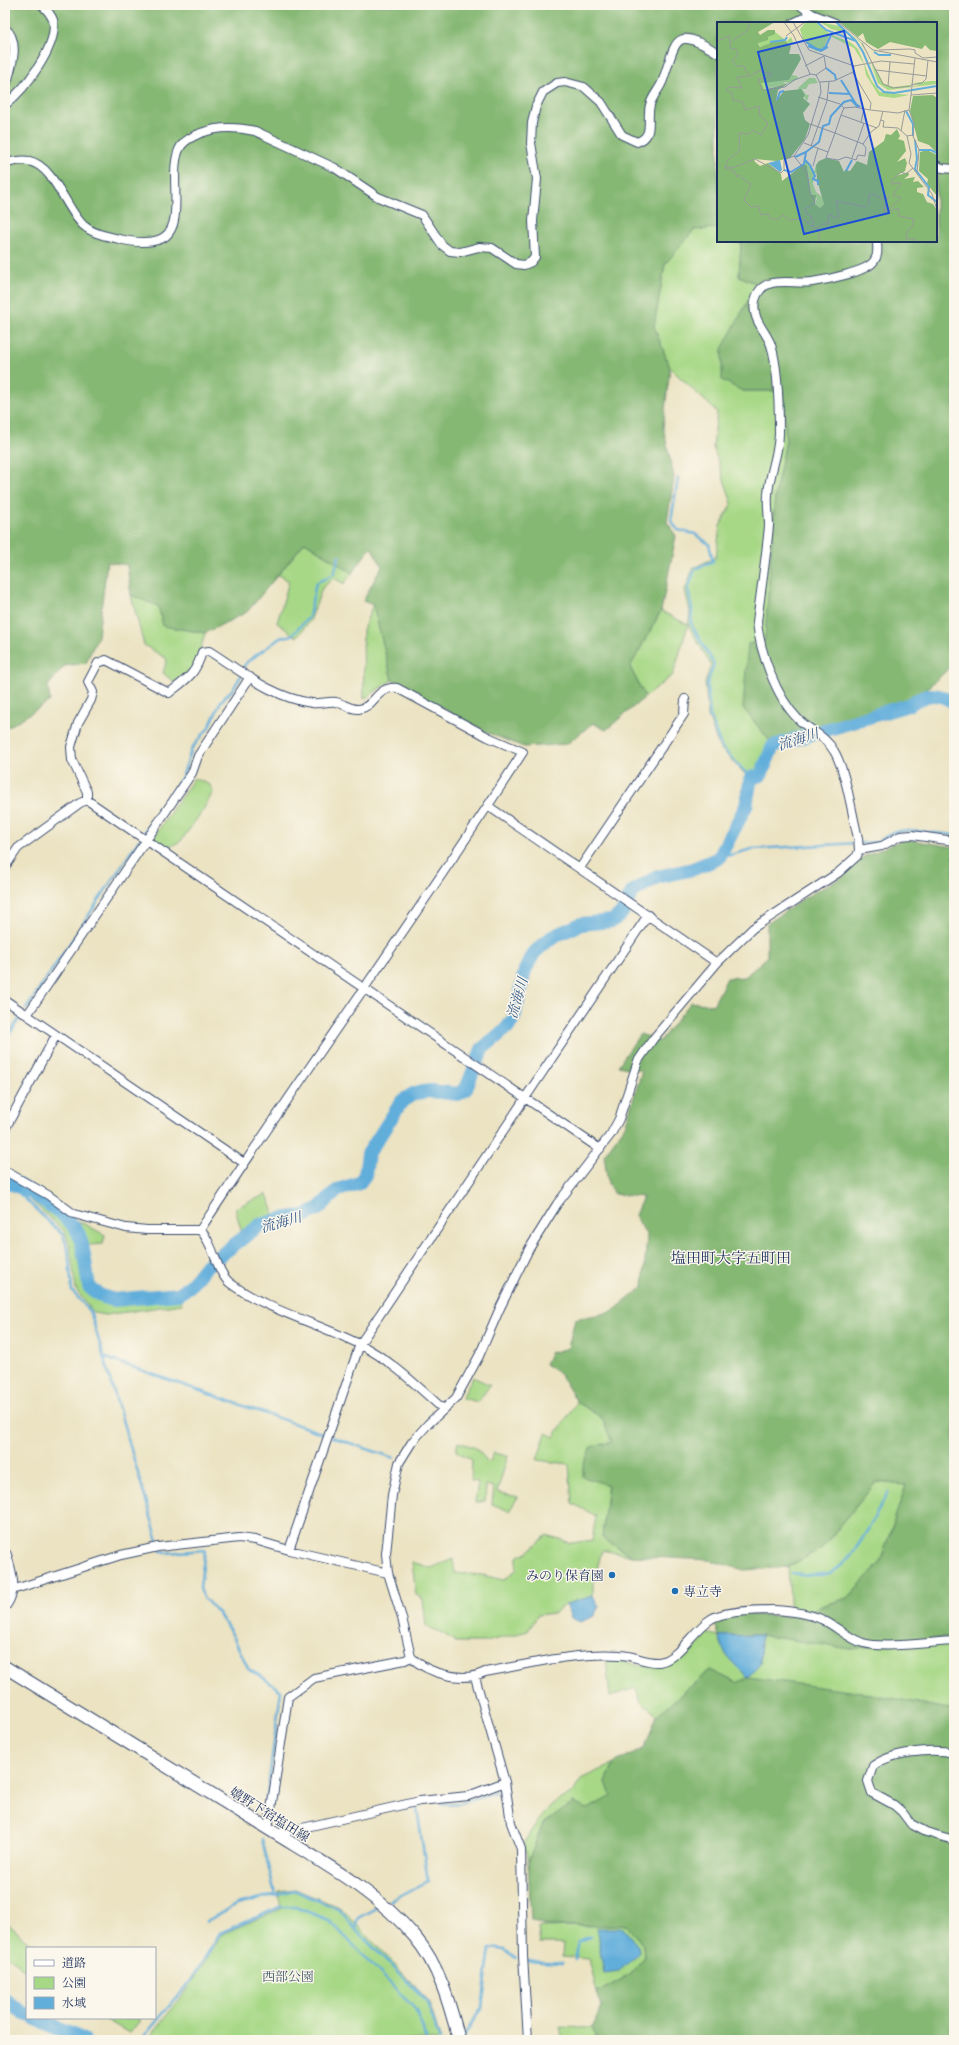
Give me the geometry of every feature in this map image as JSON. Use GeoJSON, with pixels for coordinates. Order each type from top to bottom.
{"type":"FeatureCollection","features":[{"type":"Feature","properties":{"kind":"main road"},"geometry":{"type":"LineString","coordinates":[[5,1555],[13,1581],[12,1590],[5,1604]]}},
{"type":"Feature","properties":{"kind":"main road","name":"嬉野下宿塩田線"},"geometry":{"type":"LineString","coordinates":[[5,1667],[272,1832],[348,1880],[386,1907],[416,1938],[435,1969],[459,2040]]}},
{"type":"Feature","properties":{"kind":"street"},"geometry":{"type":"LineString","coordinates":[[5,105],[14,98],[36,70],[49,44],[53,32],[53,20],[42,5]]}},
{"type":"Feature","properties":{"kind":"street"},"geometry":{"type":"LineString","coordinates":[[800,5],[809,16],[831,22]]}},
{"type":"Feature","properties":{"kind":"street"},"geometry":{"type":"LineString","coordinates":[[795,22],[809,16]]}},
{"type":"Feature","properties":{"kind":"street"},"geometry":{"type":"LineString","coordinates":[[5,28],[11,34],[14,42],[5,89]]}},
{"type":"Feature","properties":{"kind":"street"},"geometry":{"type":"LineString","coordinates":[[5,163],[28,160],[40,167],[49,176],[82,224],[90,230],[103,236],[130,242],[148,242],[160,240],[170,232],[175,219],[175,159],[181,146],[189,138],[205,132],[225,127],[241,128],[255,131],[335,168],[378,197],[422,216],[442,245],[450,251],[460,252],[479,247],[492,248],[516,264],[524,265],[531,262],[535,257],[533,221],[537,179],[531,142],[532,123],[536,106],[543,92],[557,83],[564,82],[584,87],[601,102],[622,135],[636,142],[643,140],[648,134],[650,104],[662,82],[670,54],[676,44],[689,38],[717,52]]}},
{"type":"Feature","properties":{"kind":"street"},"geometry":{"type":"LineString","coordinates":[[937,166],[942,168],[954,169]]}},
{"type":"Feature","properties":{"kind":"street"},"geometry":{"type":"LineString","coordinates":[[877,242],[878,253],[875,261],[861,270],[811,282],[777,281],[766,284],[759,290],[755,302],[758,324],[771,345],[775,366],[780,430],[768,495],[769,523],[757,622],[759,638],[764,658],[785,703],[798,719],[823,738],[833,750],[840,764],[858,838],[859,850],[856,856],[838,873],[752,928],[717,963],[653,1039],[638,1061],[619,1119],[612,1134],[557,1204],[529,1249],[500,1308],[479,1356],[456,1398],[443,1409],[412,1442],[399,1463],[392,1495],[386,1554],[388,1573],[402,1618],[411,1657],[426,1668],[441,1674],[475,1677],[486,1672],[558,1657],[621,1654],[658,1662],[669,1659],[677,1653],[692,1634],[712,1618],[721,1614],[773,1610],[807,1614],[822,1620],[857,1641],[866,1643],[878,1645],[954,1641]]}},
{"type":"Feature","properties":{"kind":"street"},"geometry":{"type":"LineString","coordinates":[[87,800],[87,792],[72,760],[71,747],[78,723],[91,700],[93,692],[88,682],[98,663],[106,660],[169,693],[192,676],[198,666],[202,652],[209,650],[278,694],[312,703],[336,702],[357,709],[365,708],[377,694],[389,687],[397,688],[488,737],[523,752],[488,806],[244,1163],[200,1230]]}},
{"type":"Feature","properties":{"kind":"street"},"geometry":{"type":"LineString","coordinates":[[27,1015],[147,841],[192,772],[198,756],[250,677]]}},
{"type":"Feature","properties":{"kind":"street"},"geometry":{"type":"LineString","coordinates":[[580,868],[684,714],[685,699]]}},
{"type":"Feature","properties":{"kind":"street"},"geometry":{"type":"LineString","coordinates":[[87,800],[600,1149]]}},
{"type":"Feature","properties":{"kind":"street"},"geometry":{"type":"LineString","coordinates":[[5,867],[18,848],[80,803],[87,800]]}},
{"type":"Feature","properties":{"kind":"street"},"geometry":{"type":"LineString","coordinates":[[488,806],[717,963]]}},
{"type":"Feature","properties":{"kind":"street"},"geometry":{"type":"LineString","coordinates":[[859,850],[882,846],[900,836],[912,835],[954,841]]}},
{"type":"Feature","properties":{"kind":"street"},"geometry":{"type":"LineString","coordinates":[[289,1550],[360,1344],[648,915]]}},
{"type":"Feature","properties":{"kind":"street"},"geometry":{"type":"LineString","coordinates":[[5,1000],[244,1163]]}},
{"type":"Feature","properties":{"kind":"street"},"geometry":{"type":"LineString","coordinates":[[5,1129],[56,1034]]}},
{"type":"Feature","properties":{"kind":"street"},"geometry":{"type":"LineString","coordinates":[[5,1171],[48,1195],[74,1214],[140,1229],[200,1230],[207,1236],[218,1264],[228,1282],[252,1297],[360,1344],[382,1357],[443,1409]]}},
{"type":"Feature","properties":{"kind":"street"},"geometry":{"type":"LineString","coordinates":[[12,1590],[121,1555],[161,1547],[239,1538],[255,1540],[289,1550],[388,1573]]}},
{"type":"Feature","properties":{"kind":"street"},"geometry":{"type":"LineString","coordinates":[[411,1657],[405,1660],[314,1678],[288,1697],[272,1832],[420,1802],[468,1796],[505,1782]]}},
{"type":"Feature","properties":{"kind":"street"},"geometry":{"type":"LineString","coordinates":[[475,1677],[505,1782],[511,1823],[521,1850],[522,1956],[528,2040]]}},
{"type":"Feature","properties":{"kind":"street"},"geometry":{"type":"LineString","coordinates":[[954,1753],[933,1750],[886,1758],[873,1766],[868,1781],[872,1792],[902,1812],[912,1824],[926,1832],[954,1840]]}},
{"type":"Feature","properties":{"kind":"green space"},"geometry":{"type":"Polygon","coordinates":[[[5,5],[954,5],[954,664],[926,689],[903,703],[771,742],[743,708],[748,644],[765,640],[775,495],[786,441],[783,391],[742,391],[722,380],[722,349],[757,284],[739,276],[741,244],[738,242],[937,242],[937,22],[717,22],[717,228],[694,230],[665,264],[654,326],[670,368],[663,427],[674,477],[667,522],[676,536],[661,611],[630,667],[645,697],[606,730],[593,723],[567,744],[524,747],[488,733],[392,680],[373,605],[363,601],[382,566],[371,547],[352,573],[305,542],[247,612],[205,633],[163,626],[158,606],[131,595],[127,565],[107,562],[98,636],[86,663],[64,666],[48,686],[50,701],[5,729],[5,5]]]}},
{"type":"Feature","properties":{"kind":"green space"},"geometry":{"type":"Polygon","coordinates":[[[716,227],[717,242],[738,242],[741,244],[739,276],[757,284],[747,305],[742,391],[783,391],[786,441],[775,495],[765,640],[743,708],[771,742],[758,773],[746,775],[719,747],[708,716],[705,683],[711,665],[688,625],[690,612],[685,590],[693,568],[716,557],[720,526],[732,503],[713,447],[717,412],[670,368],[654,326],[665,264],[694,230],[716,227]]]}},
{"type":"Feature","properties":{"kind":"green space"},"geometry":{"type":"Polygon","coordinates":[[[305,542],[352,573],[344,584],[334,578],[322,588],[311,619],[297,637],[277,623],[289,581],[278,575],[305,542]]]}},
{"type":"Feature","properties":{"kind":"green space"},"geometry":{"type":"Polygon","coordinates":[[[131,595],[158,606],[164,626],[205,633],[196,667],[175,683],[163,673],[167,659],[144,645],[131,595]]]}},
{"type":"Feature","properties":{"kind":"green space"},"geometry":{"type":"Polygon","coordinates":[[[373,604],[392,680],[364,699],[363,630],[373,604]]]}},
{"type":"Feature","properties":{"kind":"green space"},"geometry":{"type":"Polygon","coordinates":[[[661,611],[688,625],[673,675],[645,697],[630,667],[661,611]]]}},
{"type":"Feature","properties":{"kind":"green space"},"geometry":{"type":"Polygon","coordinates":[[[194,778],[210,785],[213,792],[203,810],[181,841],[167,848],[153,838],[194,778]]]}},
{"type":"Feature","properties":{"kind":"green space"},"geometry":{"type":"Polygon","coordinates":[[[904,839],[954,847],[954,1636],[850,1649],[761,1635],[719,1636],[715,1624],[726,1614],[791,1616],[847,1598],[880,1563],[906,1485],[876,1482],[822,1548],[788,1567],[744,1570],[709,1560],[632,1556],[602,1538],[608,1485],[583,1477],[583,1466],[591,1447],[612,1442],[602,1418],[577,1402],[560,1374],[545,1364],[550,1353],[568,1348],[575,1319],[612,1312],[643,1287],[647,1236],[635,1215],[643,1197],[614,1194],[608,1183],[604,1155],[625,1126],[642,1071],[618,1066],[640,1034],[660,1041],[691,1002],[713,1005],[727,978],[745,977],[767,957],[767,924],[806,897],[841,878],[863,857],[904,839]]]}},
{"type":"Feature","properties":{"kind":"green space"},"geometry":{"type":"Polygon","coordinates":[[[5,1179],[21,1188],[60,1217],[79,1221],[105,1235],[103,1244],[76,1246],[84,1288],[100,1301],[114,1303],[179,1297],[182,1304],[105,1315],[94,1313],[76,1290],[70,1246],[65,1232],[21,1191],[5,1184],[5,1179]]]}},
{"type":"Feature","properties":{"kind":"green space"},"geometry":{"type":"Polygon","coordinates":[[[267,1194],[274,1213],[242,1234],[235,1208],[267,1194]]]}},
{"type":"Feature","properties":{"kind":"green space"},"geometry":{"type":"Polygon","coordinates":[[[473,1377],[490,1385],[478,1402],[462,1398],[473,1377]]]}},
{"type":"Feature","properties":{"kind":"green space"},"geometry":{"type":"Polygon","coordinates":[[[577,1402],[602,1418],[612,1442],[602,1538],[632,1556],[602,1550],[593,1584],[593,1596],[566,1604],[554,1613],[538,1615],[528,1631],[486,1642],[456,1642],[442,1633],[426,1626],[423,1599],[416,1595],[412,1562],[431,1568],[453,1559],[455,1573],[482,1575],[504,1580],[516,1570],[517,1557],[529,1551],[547,1535],[571,1543],[592,1540],[596,1516],[572,1503],[569,1464],[537,1460],[546,1433],[554,1437],[577,1402]]]}},
{"type":"Feature","properties":{"kind":"green space"},"geometry":{"type":"Polygon","coordinates":[[[458,1442],[476,1448],[489,1463],[494,1453],[508,1456],[497,1492],[518,1497],[509,1511],[492,1504],[494,1487],[486,1485],[485,1501],[475,1503],[478,1482],[471,1481],[472,1460],[456,1451],[458,1442]]]}},
{"type":"Feature","properties":{"kind":"green space"},"geometry":{"type":"Polygon","coordinates":[[[876,1482],[906,1485],[880,1563],[847,1598],[791,1616],[788,1567],[822,1548],[876,1482]]]}},
{"type":"Feature","properties":{"kind":"green space"},"geometry":{"type":"Polygon","coordinates":[[[701,1632],[719,1636],[720,1644],[760,1663],[761,1635],[850,1649],[954,1636],[954,1710],[870,1694],[737,1683],[710,1670],[657,1715],[641,1702],[635,1688],[610,1697],[606,1658],[646,1666],[669,1664],[701,1632]]]}},
{"type":"Feature","properties":{"kind":"green space"},"geometry":{"type":"Polygon","coordinates":[[[710,1670],[737,1683],[748,1677],[870,1694],[954,1710],[954,2040],[599,2040],[591,2028],[602,2006],[597,1993],[629,1975],[644,1958],[643,1945],[627,1925],[546,1926],[531,1920],[528,1862],[543,1824],[573,1803],[588,1809],[611,1796],[606,1782],[614,1763],[645,1747],[657,1715],[710,1670]]]}},
{"type":"Feature","properties":{"kind":"green space"},"geometry":{"type":"Polygon","coordinates":[[[614,1763],[606,1782],[612,1796],[588,1809],[543,1824],[528,1862],[524,1845],[530,1832],[552,1804],[574,1791],[581,1779],[614,1763]]]}},
{"type":"Feature","properties":{"kind":"green space","name":"西部公園"},"geometry":{"type":"Polygon","coordinates":[[[295,1889],[341,1908],[428,2000],[441,2040],[148,2040],[193,1981],[222,1934],[281,1909],[278,1891],[295,1889]]]}},
{"type":"Feature","properties":{"kind":"green space"},"geometry":{"type":"Polygon","coordinates":[[[5,1921],[25,1939],[37,1947],[26,1947],[26,1971],[5,1954],[5,1921]]]}},
{"type":"Feature","properties":{"kind":"green space"},"geometry":{"type":"Polygon","coordinates":[[[627,1925],[643,1945],[644,1958],[629,1975],[597,1993],[589,1959],[562,1957],[563,1943],[540,1943],[538,1927],[627,1925]]]}},
{"type":"Feature","properties":{"kind":"green space"},"geometry":{"type":"Polygon","coordinates":[[[105,2019],[139,2019],[139,2022],[129,2033],[105,2019]]]}},
{"type":"Feature","properties":{"kind":"green space"},"geometry":{"type":"Polygon","coordinates":[[[560,2027],[591,2028],[599,2040],[563,2040],[560,2027]]]}},
{"type":"Feature","properties":{"kind":"water"},"geometry":{"type":"Polygon","coordinates":[[[593,1596],[599,1606],[594,1616],[580,1622],[571,1618],[566,1604],[593,1596]]]}},
{"type":"Feature","properties":{"kind":"water"},"geometry":{"type":"Polygon","coordinates":[[[761,1635],[760,1664],[748,1677],[726,1654],[720,1642],[719,1636],[761,1635]]]}},
{"type":"Feature","properties":{"kind":"water"},"geometry":{"type":"Polygon","coordinates":[[[596,1928],[623,1928],[638,1946],[639,1953],[619,1971],[604,1973],[596,1928]]]}},
{"type":"Feature","properties":{"kind":"waterway"},"geometry":{"type":"LineString","coordinates":[[678,478],[671,521],[678,530],[695,534],[709,544],[713,561],[695,569],[688,589],[692,610],[691,624],[714,664],[707,684],[710,716],[721,747],[751,778]]}},
{"type":"Feature","properties":{"kind":"waterway"},"geometry":{"type":"LineString","coordinates":[[243,668],[247,662],[280,638],[292,635],[309,617],[316,583],[334,574],[339,556]]}},
{"type":"Feature","properties":{"kind":"waterway"},"geometry":{"type":"LineString","coordinates":[[144,833],[182,777],[192,748],[210,726],[221,701],[233,689],[241,676]]}},
{"type":"Feature","properties":{"kind":"waterway","name":"流海川"},"geometry":{"type":"LineString","coordinates":[[5,1177],[46,1203],[75,1227],[83,1247],[89,1287],[101,1296],[114,1300],[178,1294],[190,1286],[205,1267],[260,1225],[281,1219],[304,1216],[318,1209],[338,1190],[359,1183],[365,1175],[368,1154],[402,1101],[415,1093],[431,1091],[458,1094],[466,1089],[482,1049],[507,1028],[514,1018],[525,970],[534,953],[552,937],[581,924],[612,921],[622,913],[632,892],[657,877],[693,869],[719,858],[746,806],[751,778],[761,775],[773,746],[908,705],[926,696],[941,696],[954,702]]}},
{"type":"Feature","properties":{"kind":"waterway"},"geometry":{"type":"LineString","coordinates":[[719,858],[752,849],[878,842],[893,832],[908,830],[954,835]]}},
{"type":"Feature","properties":{"kind":"waterway"},"geometry":{"type":"LineString","coordinates":[[26,1009],[139,840]]}},
{"type":"Feature","properties":{"kind":"waterway"},"geometry":{"type":"LineString","coordinates":[[5,1041],[21,1016]]}},
{"type":"Feature","properties":{"kind":"waterway"},"geometry":{"type":"LineString","coordinates":[[5,1187],[19,1193],[63,1235],[68,1249],[72,1291],[90,1311],[161,1551],[166,1553],[205,1550],[200,1588],[203,1597],[218,1613],[232,1634],[249,1670],[261,1676],[281,1691],[264,1817]]}},
{"type":"Feature","properties":{"kind":"waterway"},"geometry":{"type":"LineString","coordinates":[[103,1357],[324,1434]]}},
{"type":"Feature","properties":{"kind":"waterway"},"geometry":{"type":"LineString","coordinates":[[332,1437],[394,1458]]}},
{"type":"Feature","properties":{"kind":"waterway"},"geometry":{"type":"LineString","coordinates":[[792,1573],[812,1575],[827,1574],[841,1566],[849,1558],[864,1536],[888,1492]]}},
{"type":"Feature","properties":{"kind":"waterway"},"geometry":{"type":"LineString","coordinates":[[440,1804],[461,1803],[500,1792]]}},
{"type":"Feature","properties":{"kind":"waterway"},"geometry":{"type":"LineString","coordinates":[[390,1901],[428,1881],[417,1808]]}},
{"type":"Feature","properties":{"kind":"waterway"},"geometry":{"type":"LineString","coordinates":[[262,1839],[275,1894]]}},
{"type":"Feature","properties":{"kind":"waterway"},"geometry":{"type":"LineString","coordinates":[[207,1921],[237,1904],[294,1890],[340,1910],[355,1929],[426,2000],[440,2040]]}},
{"type":"Feature","properties":{"kind":"waterway"},"geometry":{"type":"LineString","coordinates":[[141,2040],[192,1979],[220,1933],[280,1907],[295,1907],[329,1920],[416,2010],[427,2040]]}},
{"type":"Feature","properties":{"kind":"waterway"},"geometry":{"type":"LineString","coordinates":[[355,1929],[358,1918],[376,1908]]}},
{"type":"Feature","properties":{"kind":"waterway"},"geometry":{"type":"LineString","coordinates":[[575,1960],[579,1941],[590,1937]]}},
{"type":"Feature","properties":{"kind":"waterway"},"geometry":{"type":"LineString","coordinates":[[463,2037],[482,2008],[490,1948],[505,1950],[516,1958]]}},
{"type":"Feature","properties":{"kind":"waterway"},"geometry":{"type":"LineString","coordinates":[[526,1961],[563,1963]]}},
{"type":"Feature","properties":{"kind":"waterway"},"geometry":{"type":"LineString","coordinates":[[5,2000],[26,2014]]}},
{"type":"Feature","properties":{"kind":"waterway"},"geometry":{"type":"LineString","coordinates":[[36,2019],[84,2040]]}},
{"type":"Feature","properties":{"kind":"place","name":"みのり保育園"},"geometry":{"type":"Point","coordinates":[612,1575]}},
{"type":"Feature","properties":{"kind":"place","name":"専立寺"},"geometry":{"type":"Point","coordinates":[675,1591]}},
{"type":"Feature","properties":{"kind":"district","name":"塩田町大字五町田"},"geometry":{"type":"Point","coordinates":[731,1258]}}]}
